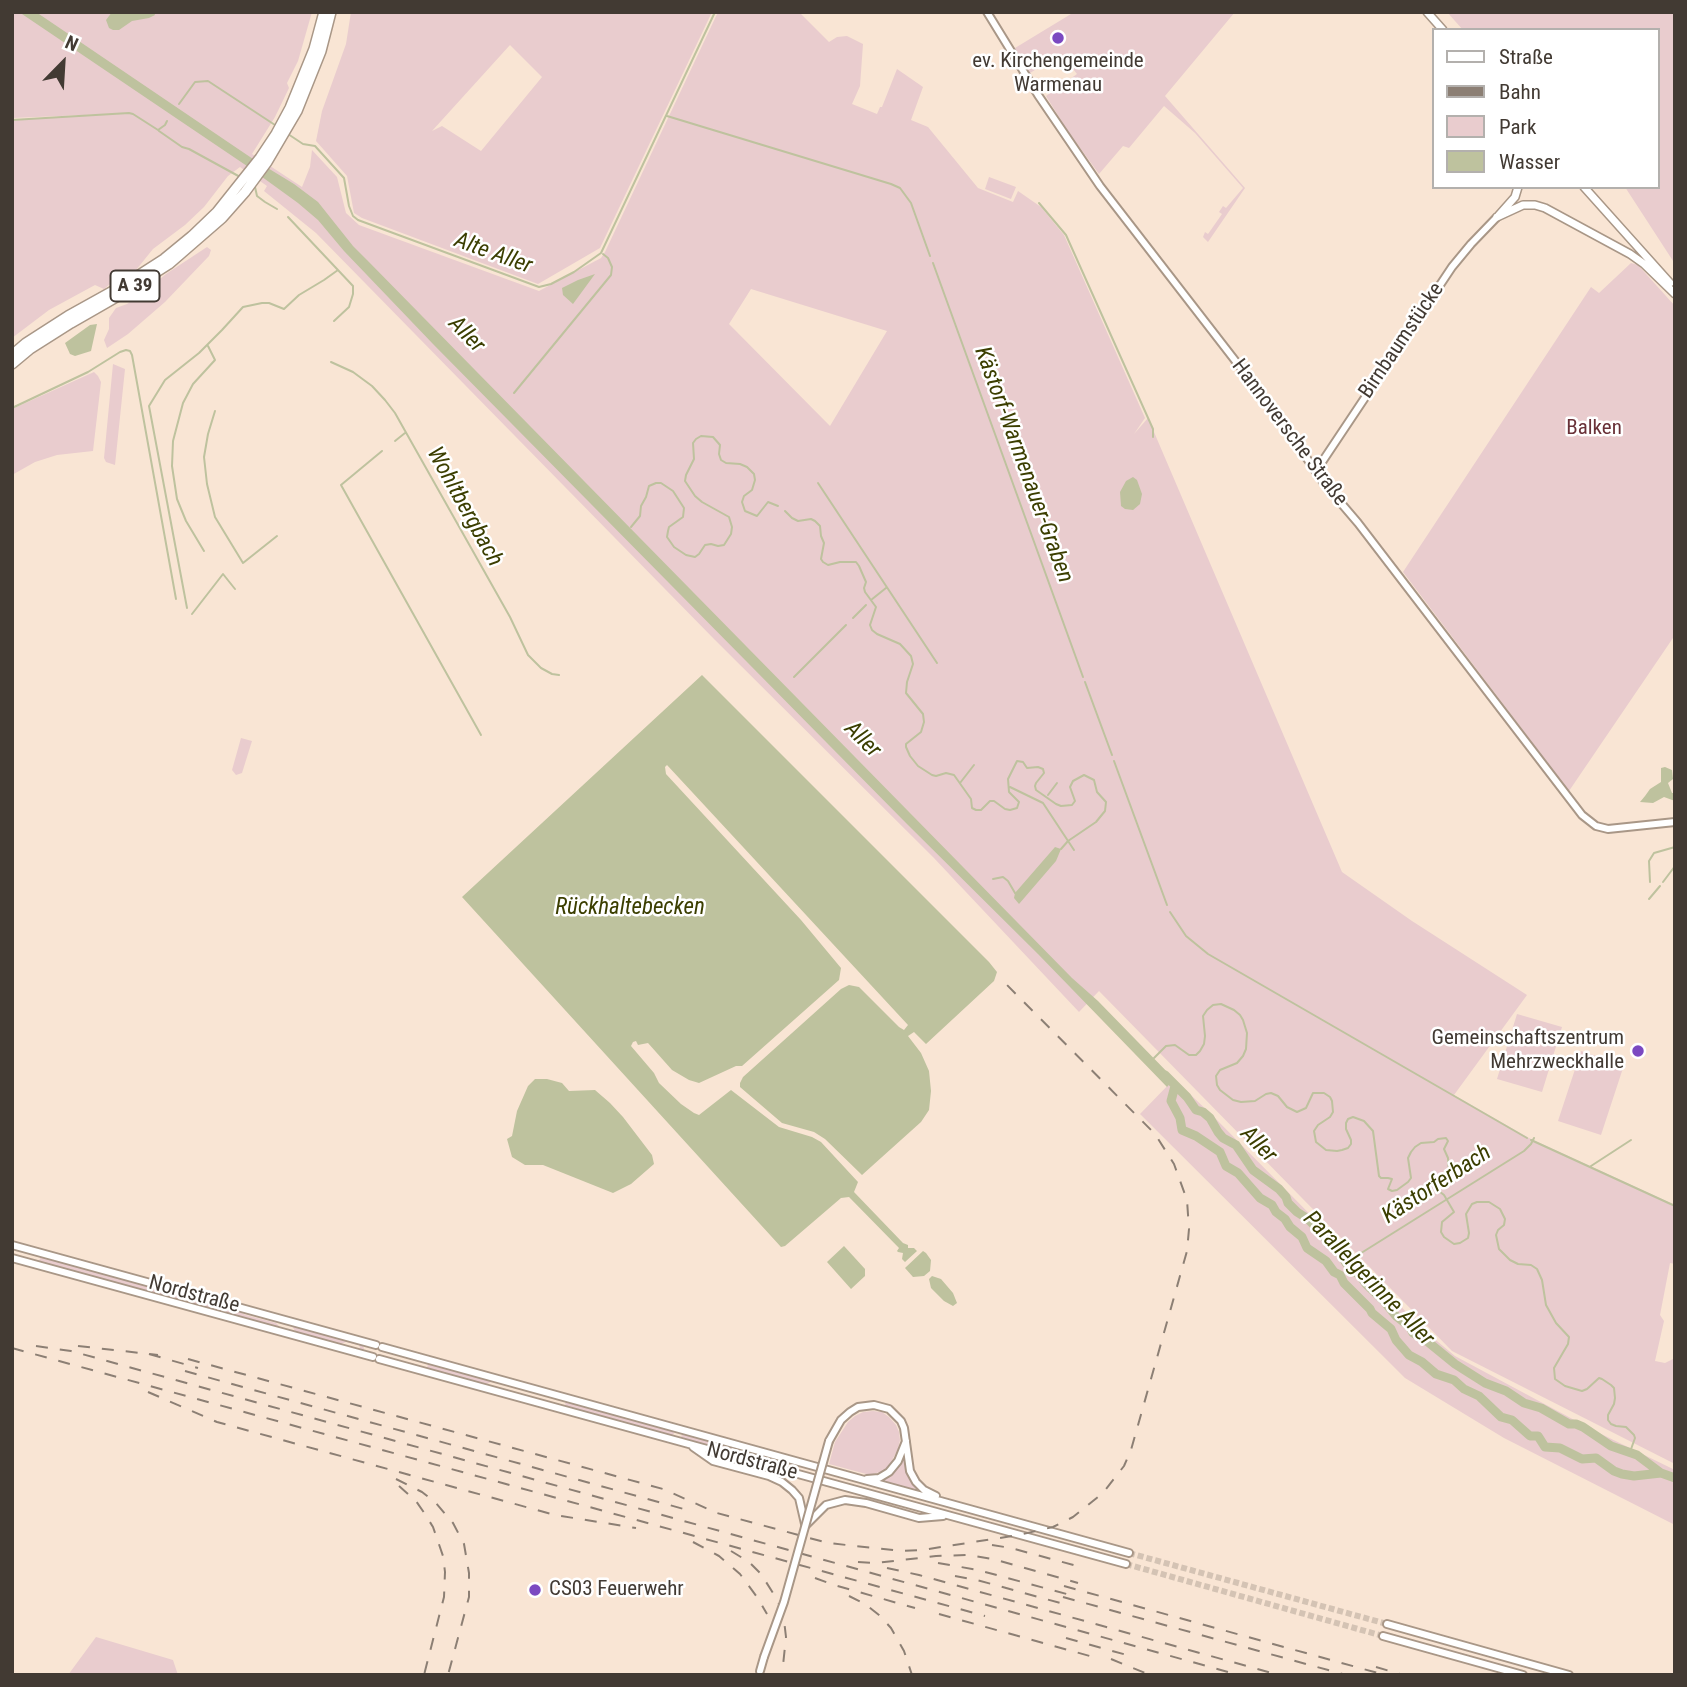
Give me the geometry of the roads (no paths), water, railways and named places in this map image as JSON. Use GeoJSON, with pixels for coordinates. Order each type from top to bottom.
{"type":"FeatureCollection","features":[{"type":"Feature","properties":{"kind":"highway","name":"A 39"},"geometry":{"type":"LineString","coordinates":[[305,85],[324,12]]}},
{"type":"Feature","properties":{"kind":"highway","name":"A 39"},"geometry":{"type":"LineString","coordinates":[[12,364],[30,349],[169,264],[222,218],[305,85],[321,51],[331,12]]}},
{"type":"Feature","properties":{"kind":"highway","name":"A 39"},"geometry":{"type":"LineString","coordinates":[[12,355],[68,316],[164,259],[242,189]]}},
{"type":"Feature","properties":{"kind":"main road"},"geometry":{"type":"LineString","coordinates":[[1427,12],[1441,28]]}},
{"type":"Feature","properties":{"kind":"main road"},"geometry":{"type":"LineString","coordinates":[[1497,217],[1515,197],[1517,189]]}},
{"type":"Feature","properties":{"kind":"main road"},"geometry":{"type":"LineString","coordinates":[[1586,189],[1675,291]]}},
{"type":"Feature","properties":{"kind":"main road"},"geometry":{"type":"LineString","coordinates":[[1497,217],[1523,205],[1545,208],[1630,254],[1675,291]]}},
{"type":"Feature","properties":{"kind":"street","name":"Hannoversche Straße"},"geometry":{"type":"LineString","coordinates":[[986,12],[1080,158],[1278,416],[1315,471],[1376,545],[1576,806],[1589,821],[1605,829],[1675,822]]}},
{"type":"Feature","properties":{"kind":"street","name":"Birnbaumstücke"},"geometry":{"type":"LineString","coordinates":[[1315,471],[1452,267],[1497,217]]}},
{"type":"Feature","properties":{"kind":"street","name":"Nordstraße"},"geometry":{"type":"LineString","coordinates":[[12,1245],[1126,1553],[1123,1563],[12,1258]]}},
{"type":"Feature","properties":{"kind":"street"},"geometry":{"type":"LineString","coordinates":[[379,1358],[382,1347]]}},
{"type":"Feature","properties":{"kind":"street"},"geometry":{"type":"LineString","coordinates":[[760,1673],[784,1602],[829,1441],[845,1416],[859,1407],[874,1405],[889,1409],[904,1428],[910,1471],[916,1482],[930,1494],[960,1506]]}},
{"type":"Feature","properties":{"kind":"street"},"geometry":{"type":"LineString","coordinates":[[862,1480],[879,1478],[889,1472],[898,1461],[906,1439]]}},
{"type":"Feature","properties":{"kind":"street"},"geometry":{"type":"LineString","coordinates":[[688,1444],[713,1461],[782,1482],[799,1498],[806,1525]]}},
{"type":"Feature","properties":{"kind":"street"},"geometry":{"type":"LineString","coordinates":[[806,1525],[826,1505],[845,1500],[919,1518],[946,1515]]}},
{"type":"Feature","properties":{"kind":"street"},"geometry":{"type":"LineString","coordinates":[[1387,1624],[1569,1675]]}},
{"type":"Feature","properties":{"kind":"street"},"geometry":{"type":"LineString","coordinates":[[1383,1636],[1523,1675]]}},
{"type":"Feature","properties":{"kind":"street"},"geometry":{"type":"LineString","coordinates":[[1483,1664],[1487,1652]]}},
{"type":"Feature","properties":{"kind":"street"},"geometry":{"type":"LineString","coordinates":[[1499,1668],[1502,1656]]}},
{"type":"Feature","properties":{"kind":"water"},"geometry":{"type":"Polygon","coordinates":[[[19,12],[36,12],[318,202],[353,246],[1174,1079],[1167,1087],[433,344],[318,220],[247,166],[19,12]]]}},
{"type":"Feature","properties":{"kind":"water"},"geometry":{"type":"Polygon","coordinates":[[[112,12],[154,12],[155,15],[113,30],[109,28],[106,20],[112,12]]]}},
{"type":"Feature","properties":{"kind":"water"},"geometry":{"type":"Polygon","coordinates":[[[595,274],[573,304],[563,295],[562,288],[595,274]]]}},
{"type":"Feature","properties":{"kind":"water"},"geometry":{"type":"Polygon","coordinates":[[[97,324],[91,351],[75,356],[70,354],[65,343],[90,325],[97,324]]]}},
{"type":"Feature","properties":{"kind":"water"},"geometry":{"type":"Polygon","coordinates":[[[1133,477],[1137,480],[1142,494],[1140,504],[1133,510],[1121,506],[1120,492],[1126,481],[1133,477]]]}},
{"type":"Feature","properties":{"kind":"water","name":"Rückhaltebecken"},"geometry":{"type":"Polygon","coordinates":[[[702,675],[997,972],[994,981],[926,1044],[914,1032],[908,1036],[921,1053],[929,1071],[929,1110],[921,1122],[862,1175],[825,1139],[814,1132],[782,1123],[740,1087],[740,1083],[743,1077],[841,989],[849,985],[859,987],[899,1027],[904,1030],[908,1025],[667,765],[666,774],[801,920],[841,968],[839,980],[742,1066],[736,1066],[699,1083],[672,1070],[648,1043],[638,1045],[636,1041],[631,1046],[659,1083],[694,1113],[699,1115],[731,1090],[779,1127],[821,1142],[858,1182],[854,1192],[908,1248],[917,1251],[905,1262],[902,1259],[903,1253],[897,1251],[899,1248],[849,1197],[841,1198],[781,1247],[462,897],[702,675]]]}},
{"type":"Feature","properties":{"kind":"water"},"geometry":{"type":"Polygon","coordinates":[[[1661,768],[1672,770],[1673,779],[1668,783],[1672,793],[1675,793],[1675,801],[1664,797],[1653,803],[1640,802],[1650,789],[1661,782],[1661,768]]]}},
{"type":"Feature","properties":{"kind":"water"},"geometry":{"type":"Polygon","coordinates":[[[1055,847],[1061,849],[1056,861],[1019,904],[1014,898],[1015,893],[1055,847]]]}},
{"type":"Feature","properties":{"kind":"water"},"geometry":{"type":"Polygon","coordinates":[[[535,1079],[562,1083],[569,1091],[595,1090],[623,1117],[652,1155],[654,1164],[631,1184],[613,1193],[543,1165],[525,1165],[512,1157],[507,1139],[512,1136],[517,1111],[528,1086],[535,1079]]]}},
{"type":"Feature","properties":{"kind":"water"},"geometry":{"type":"Polygon","coordinates":[[[844,1246],[865,1269],[865,1276],[851,1289],[827,1262],[844,1246]]]}},
{"type":"Feature","properties":{"kind":"water"},"geometry":{"type":"Polygon","coordinates":[[[923,1251],[931,1260],[930,1271],[924,1276],[913,1277],[905,1268],[923,1251]]]}},
{"type":"Feature","properties":{"kind":"water"},"geometry":{"type":"Polygon","coordinates":[[[932,1276],[941,1279],[953,1293],[957,1303],[953,1306],[944,1301],[931,1288],[929,1279],[932,1276]]]}},
{"type":"Feature","properties":{"kind":"waterway","name":"Alte Aller"},"geometry":{"type":"LineString","coordinates":[[288,134],[303,144],[315,146],[344,178],[349,206],[358,220],[539,287],[551,284],[601,253],[715,12]]}},
{"type":"Feature","properties":{"kind":"waterway","name":"Alte Aller"},"geometry":{"type":"LineString","coordinates":[[179,104],[195,82],[208,81],[275,125]]}},
{"type":"Feature","properties":{"kind":"waterway","name":"Alte Aller"},"geometry":{"type":"LineString","coordinates":[[12,120],[129,113],[158,130],[167,121]]}},
{"type":"Feature","properties":{"kind":"waterway","name":"Kästorf-Warmenauer-Graben"},"geometry":{"type":"LineString","coordinates":[[667,116],[900,188],[911,203],[930,256]]}},
{"type":"Feature","properties":{"kind":"waterway","name":"Wohltbergbach"},"geometry":{"type":"LineString","coordinates":[[159,131],[182,147],[242,178]]}},
{"type":"Feature","properties":{"kind":"waterway","name":"Wohltbergbach"},"geometry":{"type":"LineString","coordinates":[[255,187],[257,196],[277,209]]}},
{"type":"Feature","properties":{"kind":"waterway"},"geometry":{"type":"LineString","coordinates":[[1039,203],[1066,235],[1153,429],[1153,437]]}},
{"type":"Feature","properties":{"kind":"waterway","name":"Wohltbergbach"},"geometry":{"type":"LineString","coordinates":[[288,217],[353,286],[349,307],[334,321]]}},
{"type":"Feature","properties":{"kind":"waterway"},"geometry":{"type":"LineString","coordinates":[[514,393],[611,275],[612,267],[603,254]]}},
{"type":"Feature","properties":{"kind":"waterway","name":"Kästorf-Warmenauer-Graben"},"geometry":{"type":"LineString","coordinates":[[933,263],[1083,677]]}},
{"type":"Feature","properties":{"kind":"waterway"},"geometry":{"type":"LineString","coordinates":[[187,608],[149,406],[165,380],[199,353],[243,307],[269,303],[284,309],[299,295],[338,270]]}},
{"type":"Feature","properties":{"kind":"waterway"},"geometry":{"type":"LineString","coordinates":[[204,551],[186,521],[177,499],[172,466],[173,441],[183,403],[193,384],[215,360],[208,346]]}},
{"type":"Feature","properties":{"kind":"waterway"},"geometry":{"type":"LineString","coordinates":[[12,408],[88,372],[120,352],[130,351],[176,599]]}},
{"type":"Feature","properties":{"kind":"waterway","name":"Wohltbergbach"},"geometry":{"type":"LineString","coordinates":[[331,362],[353,372],[372,386],[395,413],[510,617],[528,655],[541,668],[559,675]]}},
{"type":"Feature","properties":{"kind":"waterway"},"geometry":{"type":"LineString","coordinates":[[215,411],[204,457],[215,517],[243,563],[277,536]]}},
{"type":"Feature","properties":{"kind":"waterway"},"geometry":{"type":"LineString","coordinates":[[395,441],[405,433]]}},
{"type":"Feature","properties":{"kind":"waterway"},"geometry":{"type":"LineString","coordinates":[[631,527],[640,516],[649,486],[661,483],[673,491],[684,508],[683,517],[669,527],[667,537],[674,547],[695,557],[705,545],[724,545],[731,534],[729,517],[702,502],[685,481],[694,459],[693,443],[701,436],[713,437],[720,445],[721,460],[740,464],[754,474],[752,490],[744,496],[742,502],[745,511],[757,516],[768,502],[778,506]]}},
{"type":"Feature","properties":{"kind":"waterway"},"geometry":{"type":"LineString","coordinates":[[382,451],[341,485],[481,735]]}},
{"type":"Feature","properties":{"kind":"waterway"},"geometry":{"type":"LineString","coordinates":[[818,483],[937,663]]}},
{"type":"Feature","properties":{"kind":"waterway"},"geometry":{"type":"LineString","coordinates":[[785,511],[798,521],[811,519],[820,526],[824,543],[821,559],[823,562],[828,565],[856,562],[866,582],[865,592],[876,607],[870,625],[872,630],[900,644],[911,656],[913,664],[906,693],[923,714],[924,722],[921,732],[906,744],[906,747],[918,766],[932,775],[954,775],[971,799],[972,808],[976,810],[981,810],[990,801],[1005,809],[1017,808],[1019,802],[1009,792],[1008,779],[1017,761],[1023,762],[1027,768],[1043,769],[1044,773],[1036,783],[1036,790],[1061,806],[1072,805],[1075,801],[1070,787],[1073,781],[1084,775],[1094,780],[1097,792],[1106,802],[1105,811],[1096,822],[1061,849]]}},
{"type":"Feature","properties":{"kind":"waterway"},"geometry":{"type":"LineString","coordinates":[[192,614],[223,574],[235,589]]}},
{"type":"Feature","properties":{"kind":"waterway"},"geometry":{"type":"LineString","coordinates":[[871,600],[886,588]]}},
{"type":"Feature","properties":{"kind":"waterway"},"geometry":{"type":"LineString","coordinates":[[853,618],[866,605]]}},
{"type":"Feature","properties":{"kind":"waterway"},"geometry":{"type":"LineString","coordinates":[[794,677],[846,625]]}},
{"type":"Feature","properties":{"kind":"waterway","name":"Kästorf-Warmenauer-Graben"},"geometry":{"type":"LineString","coordinates":[[1085,682],[1112,755]]}},
{"type":"Feature","properties":{"kind":"waterway","name":"Kästorf-Warmenauer-Graben"},"geometry":{"type":"LineString","coordinates":[[1114,761],[1167,905]]}},
{"type":"Feature","properties":{"kind":"waterway"},"geometry":{"type":"LineString","coordinates":[[960,783],[974,765]]}},
{"type":"Feature","properties":{"kind":"waterway"},"geometry":{"type":"LineString","coordinates":[[1048,795],[1057,783]]}},
{"type":"Feature","properties":{"kind":"waterway"},"geometry":{"type":"LineString","coordinates":[[1010,787],[1043,803],[1074,850]]}},
{"type":"Feature","properties":{"kind":"waterway"},"geometry":{"type":"LineString","coordinates":[[1650,882],[1649,861],[1654,853],[1675,847]]}},
{"type":"Feature","properties":{"kind":"waterway"},"geometry":{"type":"LineString","coordinates":[[1663,882],[1675,866]]}},
{"type":"Feature","properties":{"kind":"waterway"},"geometry":{"type":"LineString","coordinates":[[993,879],[1003,877],[1015,893]]}},
{"type":"Feature","properties":{"kind":"waterway"},"geometry":{"type":"LineString","coordinates":[[1649,899],[1660,886]]}},
{"type":"Feature","properties":{"kind":"waterway","name":"Kästorf-Warmenauer-Graben"},"geometry":{"type":"LineString","coordinates":[[1170,912],[1186,936],[1208,954],[1527,1138]]}},
{"type":"Feature","properties":{"kind":"waterway"},"geometry":{"type":"LineString","coordinates":[[1154,1058],[1166,1046],[1175,1045],[1189,1055],[1196,1055],[1204,1044],[1203,1016],[1213,1005],[1221,1004],[1240,1015],[1247,1033],[1243,1056],[1237,1063],[1220,1070],[1216,1076],[1220,1090],[1233,1100],[1255,1101],[1271,1093],[1297,1112],[1306,1108],[1313,1093],[1324,1093],[1332,1101],[1333,1112],[1314,1131],[1316,1142],[1326,1150],[1348,1148],[1351,1144],[1346,1129],[1348,1119],[1353,1117],[1364,1121],[1373,1131],[1379,1176],[1392,1179],[1388,1189],[1392,1191],[1411,1178],[1408,1158],[1415,1147],[1421,1143],[1446,1138],[1448,1141],[1444,1149],[1449,1173],[1434,1184],[1454,1212],[1442,1222],[1441,1232],[1454,1244],[1460,1243],[1468,1238],[1466,1214],[1472,1204],[1489,1202],[1500,1209],[1505,1219],[1496,1235],[1499,1249],[1510,1260],[1537,1269],[1542,1280],[1546,1305],[1556,1323],[1569,1337],[1568,1344],[1554,1368],[1555,1379],[1565,1386],[1582,1391],[1599,1378],[1611,1385],[1615,1398],[1608,1420],[1616,1426],[1626,1427],[1634,1435],[1630,1452]]}},
{"type":"Feature","properties":{"kind":"waterway","name":"Aller"},"geometry":{"type":"LineString","coordinates":[[1165,1075],[1196,1110],[1210,1118],[1223,1138],[1236,1145],[1253,1170],[1279,1189],[1288,1203],[1316,1227],[1346,1263],[1413,1333],[1485,1383],[1569,1424],[1583,1427],[1611,1446],[1637,1455],[1661,1473],[1675,1478]]}},
{"type":"Feature","properties":{"kind":"waterway","name":"Parallelgerinne Aller"},"geometry":{"type":"LineString","coordinates":[[1175,1086],[1171,1101],[1180,1118],[1182,1130],[1220,1152],[1226,1166],[1238,1173],[1260,1198],[1272,1205],[1302,1237],[1307,1248],[1340,1275],[1372,1313],[1391,1329],[1396,1340],[1409,1355],[1436,1374],[1454,1380],[1464,1389],[1479,1396],[1501,1417],[1512,1420],[1530,1436],[1538,1436],[1545,1447],[1560,1448],[1582,1459],[1596,1458],[1622,1474],[1634,1476],[1661,1473]]}},
{"type":"Feature","properties":{"kind":"waterway","name":"Kästorferbach"},"geometry":{"type":"LineString","coordinates":[[1358,1255],[1524,1151],[1534,1138]]}},
{"type":"Feature","properties":{"kind":"waterway","name":"Kästorf-Warmenauer-Graben"},"geometry":{"type":"LineString","coordinates":[[1531,1140],[1675,1206]]}},
{"type":"Feature","properties":{"kind":"waterway"},"geometry":{"type":"LineString","coordinates":[[1591,1166],[1631,1140]]}},
{"type":"Feature","properties":{"kind":"waterway","name":"Kästorferbach"},"geometry":{"type":"LineString","coordinates":[[1346,1263],[1355,1257]]}},
{"type":"Feature","properties":{"kind":"tunnel"},"geometry":{"type":"LineString","coordinates":[[1129,1553],[1387,1624]]}},
{"type":"Feature","properties":{"kind":"tunnel"},"geometry":{"type":"LineString","coordinates":[[1126,1564],[1383,1636]]}},
{"type":"Feature","properties":{"kind":"railway"},"geometry":{"type":"LineString","coordinates":[[188,1359],[663,1489],[717,1513],[828,1543],[902,1551],[922,1550],[1053,1527],[1073,1517],[1103,1493],[1124,1466],[1131,1450],[1187,1251],[1187,1200],[1174,1164],[1155,1134],[1004,982]]}},
{"type":"Feature","properties":{"kind":"railway"},"geometry":{"type":"LineString","coordinates":[[36,1346],[71,1351],[1239,1675]]}},
{"type":"Feature","properties":{"kind":"railway"},"geometry":{"type":"LineString","coordinates":[[78,1346],[158,1355]]}},
{"type":"Feature","properties":{"kind":"railway"},"geometry":{"type":"LineString","coordinates":[[12,1348],[985,1616]]}},
{"type":"Feature","properties":{"kind":"railway"},"geometry":{"type":"LineString","coordinates":[[149,1354],[198,1368]]}},
{"type":"Feature","properties":{"kind":"railway"},"geometry":{"type":"LineString","coordinates":[[185,1371],[691,1511]]}},
{"type":"Feature","properties":{"kind":"railway"},"geometry":{"type":"LineString","coordinates":[[148,1392],[217,1422],[555,1515],[636,1528]]}},
{"type":"Feature","properties":{"kind":"railway"},"geometry":{"type":"LineString","coordinates":[[396,1479],[435,1502],[453,1523],[464,1544],[469,1573],[469,1597],[448,1675]]}},
{"type":"Feature","properties":{"kind":"railway"},"geometry":{"type":"LineString","coordinates":[[399,1486],[416,1501],[425,1514],[433,1527],[443,1556],[444,1597],[424,1675]]}},
{"type":"Feature","properties":{"kind":"railway"},"geometry":{"type":"LineString","coordinates":[[693,1542],[719,1556],[740,1574],[767,1614]]}},
{"type":"Feature","properties":{"kind":"railway"},"geometry":{"type":"LineString","coordinates":[[992,1545],[1077,1566]]}},
{"type":"Feature","properties":{"kind":"railway"},"geometry":{"type":"LineString","coordinates":[[731,1551],[749,1562],[761,1574],[778,1601],[786,1637],[782,1675]]}},
{"type":"Feature","properties":{"kind":"railway"},"geometry":{"type":"LineString","coordinates":[[858,1562],[876,1563],[968,1555],[993,1559],[1078,1583]]}},
{"type":"Feature","properties":{"kind":"railway"},"geometry":{"type":"LineString","coordinates":[[938,1563],[978,1570],[1074,1596]]}},
{"type":"Feature","properties":{"kind":"railway"},"geometry":{"type":"LineString","coordinates":[[887,1568],[1279,1675]]}},
{"type":"Feature","properties":{"kind":"railway"},"geometry":{"type":"LineString","coordinates":[[955,1576],[1071,1606]]}},
{"type":"Feature","properties":{"kind":"railway"},"geometry":{"type":"LineString","coordinates":[[815,1578],[915,1608]]}},
{"type":"Feature","properties":{"kind":"railway"},"geometry":{"type":"LineString","coordinates":[[1064,1586],[1385,1675]]}},
{"type":"Feature","properties":{"kind":"railway"},"geometry":{"type":"LineString","coordinates":[[849,1596],[865,1604],[891,1628],[904,1651],[912,1675]]}},
{"type":"Feature","properties":{"kind":"railway"},"geometry":{"type":"LineString","coordinates":[[1063,1597],[1346,1675]]}},
{"type":"Feature","properties":{"kind":"railway"},"geometry":{"type":"LineString","coordinates":[[939,1614],[1097,1658]]}},
{"type":"Feature","properties":{"kind":"railway"},"geometry":{"type":"LineString","coordinates":[[1066,1638],[1134,1657]]}},
{"type":"Feature","properties":{"kind":"railway"},"geometry":{"type":"LineString","coordinates":[[1111,1659],[1150,1675]]}},
{"type":"Feature","properties":{"kind":"railway"},"geometry":{"type":"LineString","coordinates":[[1376,1667],[1403,1675]]}},
{"type":"Feature","properties":{"kind":"place","name":"ev. Kirchengemeinde Warmenau"},"geometry":{"type":"Point","coordinates":[1058,38]}},
{"type":"Feature","properties":{"kind":"place","name":"Gemeinschaftszentrum Mehrzweckhalle"},"geometry":{"type":"Point","coordinates":[1638,1051]}},
{"type":"Feature","properties":{"kind":"place","name":"CS03 Feuerwehr"},"geometry":{"type":"Point","coordinates":[535,1590]}},
{"type":"Feature","properties":{"kind":"park label","name":"Balken"},"geometry":{"type":"Point","coordinates":[1594,429]}}]}
